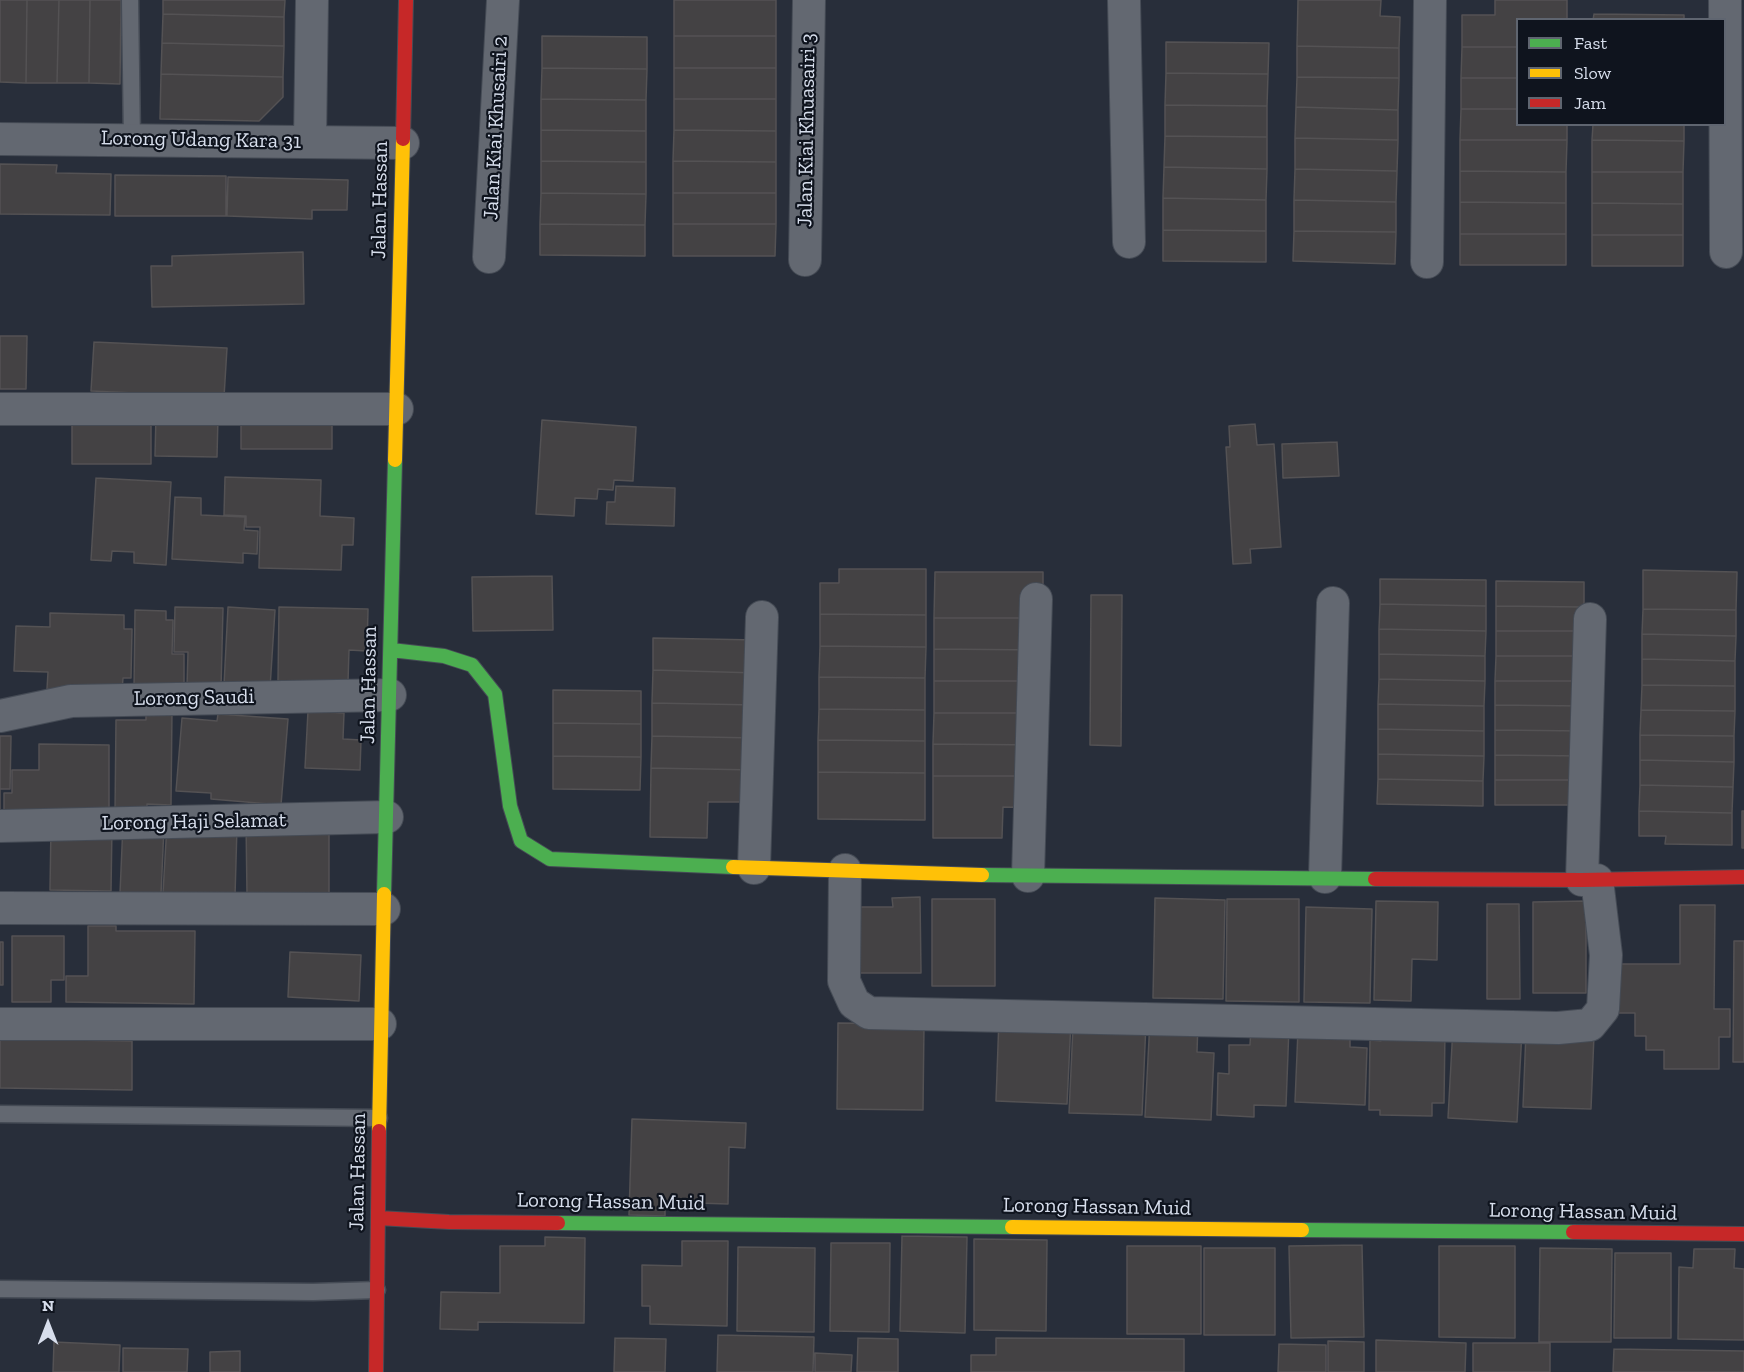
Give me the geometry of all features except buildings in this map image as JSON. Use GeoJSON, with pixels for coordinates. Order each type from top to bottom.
{"type":"FeatureCollection","features":[{"type":"Feature","properties":{"kind":"street"},"geometry":{"type":"LineString","coordinates":[[310,141],[312,0]]}},
{"type":"Feature","properties":{"kind":"street","name":"Jalan Hassan"},"geometry":{"type":"LineString","coordinates":[[376,1372],[380,1024],[406,0]]}},
{"type":"Feature","properties":{"kind":"street","name":"Jalan Kiai Khusairi 2"},"geometry":{"type":"LineString","coordinates":[[489,257],[503,0]]}},
{"type":"Feature","properties":{"kind":"street","name":"Jalan Kiai Khuasairi 3"},"geometry":{"type":"LineString","coordinates":[[805,260],[809,0]]}},
{"type":"Feature","properties":{"kind":"street"},"geometry":{"type":"LineString","coordinates":[[1124,0],[1129,242]]}},
{"type":"Feature","properties":{"kind":"street"},"geometry":{"type":"LineString","coordinates":[[1427,262],[1430,0]]}},
{"type":"Feature","properties":{"kind":"street"},"geometry":{"type":"LineString","coordinates":[[1725,0],[1725,18]]}},
{"type":"Feature","properties":{"kind":"street"},"geometry":{"type":"LineString","coordinates":[[1725,126],[1725,252]]}},
{"type":"Feature","properties":{"kind":"street","name":"Lorong Udang Kara 31"},"geometry":{"type":"LineString","coordinates":[[0,139],[403,143]]}},
{"type":"Feature","properties":{"kind":"street"},"geometry":{"type":"LineString","coordinates":[[0,408],[397,408]]}},
{"type":"Feature","properties":{"kind":"street"},"geometry":{"type":"LineString","coordinates":[[1028,876],[1036,599]]}},
{"type":"Feature","properties":{"kind":"street"},"geometry":{"type":"LineString","coordinates":[[1324,877],[1332,603]]}},
{"type":"Feature","properties":{"kind":"street"},"geometry":{"type":"LineString","coordinates":[[754,868],[762,617]]}},
{"type":"Feature","properties":{"kind":"street"},"geometry":{"type":"LineString","coordinates":[[845,870],[844,981],[854,1003],[869,1012],[1558,1028],[1590,1025],[1603,1009],[1606,955],[1589,880],[1590,619]]}},
{"type":"Feature","properties":{"kind":"street"},"geometry":{"type":"LineString","coordinates":[[391,650],[444,656],[472,665],[495,694],[510,806],[521,841],[550,859],[1028,876],[1589,880],[1744,877]]}},
{"type":"Feature","properties":{"kind":"street","name":"Lorong Saudi"},"geometry":{"type":"LineString","coordinates":[[0,716],[71,701],[390,695]]}},
{"type":"Feature","properties":{"kind":"street","name":"Lorong Haji Selamat"},"geometry":{"type":"LineString","coordinates":[[0,826],[387,817]]}},
{"type":"Feature","properties":{"kind":"street"},"geometry":{"type":"LineString","coordinates":[[0,908],[384,909]]}},
{"type":"Feature","properties":{"kind":"street"},"geometry":{"type":"LineString","coordinates":[[0,1024],[380,1024]]}},
{"type":"Feature","properties":{"kind":"street","name":"Lorong Hassan Muid"},"geometry":{"type":"LineString","coordinates":[[378,1218],[449,1222],[1744,1234]]}},
{"type":"Feature","properties":{"kind":"lane"},"geometry":{"type":"LineString","coordinates":[[130,0],[132,140]]}},
{"type":"Feature","properties":{"kind":"lane"},"geometry":{"type":"LineString","coordinates":[[0,1114],[379,1118]]}},
{"type":"Feature","properties":{"kind":"lane"},"geometry":{"type":"LineString","coordinates":[[0,1289],[314,1292],[377,1290]]}},
{"type":"Feature","properties":{"kind":"traffic: fast"},"geometry":{"type":"LineString","coordinates":[[384,894],[395,460]]}},
{"type":"Feature","properties":{"kind":"traffic: fast"},"geometry":{"type":"LineString","coordinates":[[391,650],[444,656],[472,665],[495,694],[510,806],[521,841],[550,859],[733,867]]}},
{"type":"Feature","properties":{"kind":"traffic: fast"},"geometry":{"type":"LineString","coordinates":[[982,875],[1375,879]]}},
{"type":"Feature","properties":{"kind":"traffic: fast"},"geometry":{"type":"LineString","coordinates":[[558,1223],[1012,1227]]}},
{"type":"Feature","properties":{"kind":"traffic: fast"},"geometry":{"type":"LineString","coordinates":[[1302,1230],[1573,1232]]}},
{"type":"Feature","properties":{"kind":"traffic: slow"},"geometry":{"type":"LineString","coordinates":[[395,460],[403,139]]}},
{"type":"Feature","properties":{"kind":"traffic: slow"},"geometry":{"type":"LineString","coordinates":[[733,867],[982,875]]}},
{"type":"Feature","properties":{"kind":"traffic: slow"},"geometry":{"type":"LineString","coordinates":[[379,1131],[384,894]]}},
{"type":"Feature","properties":{"kind":"traffic: slow"},"geometry":{"type":"LineString","coordinates":[[1012,1227],[1302,1230]]}},
{"type":"Feature","properties":{"kind":"traffic: jam"},"geometry":{"type":"LineString","coordinates":[[403,139],[406,0]]}},
{"type":"Feature","properties":{"kind":"traffic: jam"},"geometry":{"type":"LineString","coordinates":[[1375,879],[1582,880],[1744,877]]}},
{"type":"Feature","properties":{"kind":"traffic: jam"},"geometry":{"type":"LineString","coordinates":[[376,1372],[379,1131]]}},
{"type":"Feature","properties":{"kind":"traffic: jam"},"geometry":{"type":"LineString","coordinates":[[378,1218],[449,1222],[558,1223]]}},
{"type":"Feature","properties":{"kind":"traffic: jam"},"geometry":{"type":"LineString","coordinates":[[1573,1232],[1744,1234]]}}]}
